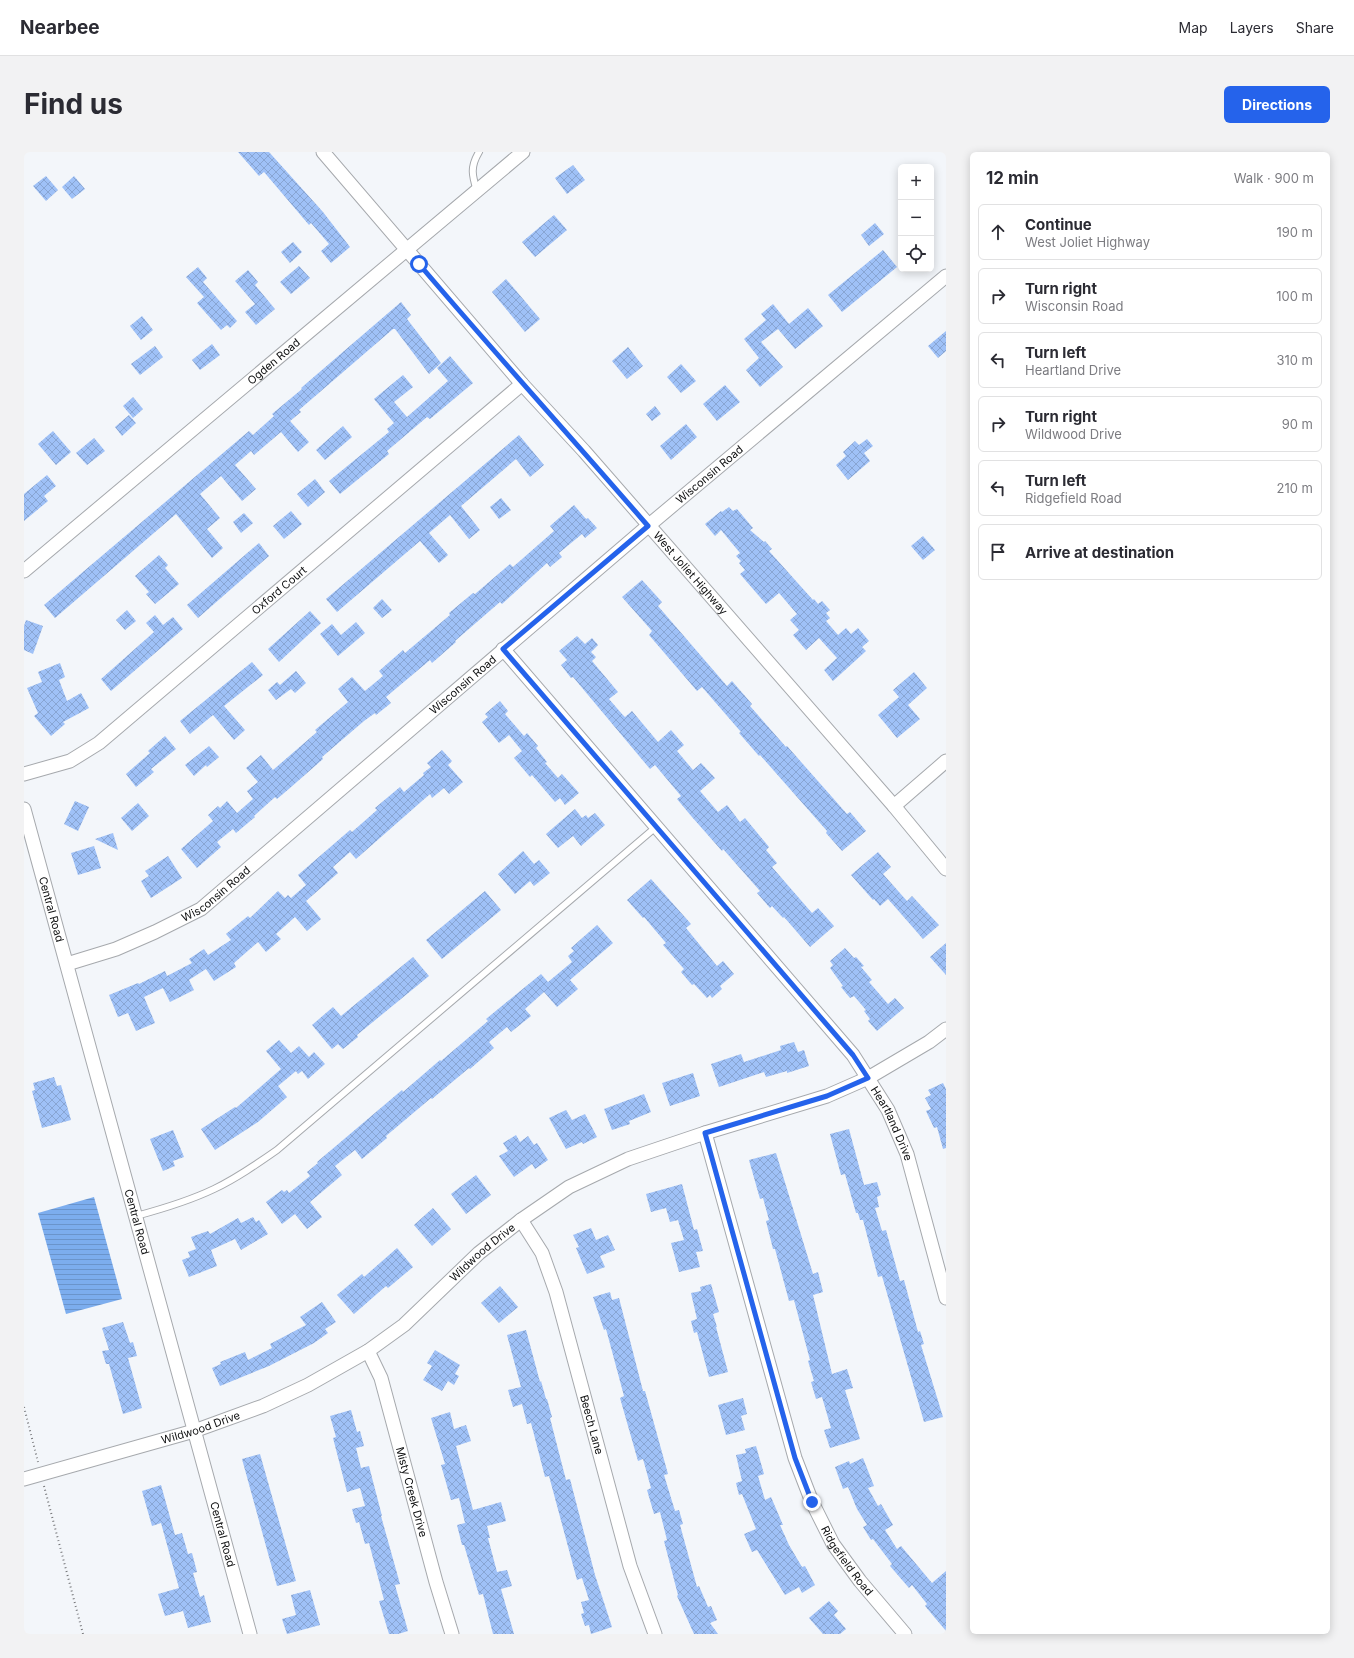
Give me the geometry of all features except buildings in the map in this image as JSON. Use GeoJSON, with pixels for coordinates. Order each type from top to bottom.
{"type":"FeatureCollection","features":[{"type":"Feature","properties":{"kind":"street","name":"West Joliet Highway"},"geometry":{"type":"LineString","coordinates":[[323,152],[522,384],[584,451],[894,806],[946,869]]}},
{"type":"Feature","properties":{"kind":"street","name":"Ogden Road"},"geometry":{"type":"LineString","coordinates":[[24,572],[477,191],[515,155]]}},
{"type":"Feature","properties":{"kind":"street","name":"Wisconsin Road"},"geometry":{"type":"LineString","coordinates":[[67,964],[116,949],[155,932],[201,909],[503,649],[946,276]]}},
{"type":"Feature","properties":{"kind":"street","name":"Oxford Court"},"geometry":{"type":"LineString","coordinates":[[24,774],[70,761],[98,743],[522,384]]}},
{"type":"Feature","properties":{"kind":"street","name":"Heartland Drive"},"geometry":{"type":"LineString","coordinates":[[503,649],[853,1055],[888,1110],[907,1154],[946,1298]]}},
{"type":"Feature","properties":{"kind":"street"},"geometry":{"type":"LineString","coordinates":[[894,806],[946,761]]}},
{"type":"Feature","properties":{"kind":"street","name":"Central Road"},"geometry":{"type":"LineString","coordinates":[[24,809],[250,1634]]}},
{"type":"Feature","properties":{"kind":"street","name":"Wildwood Drive"},"geometry":{"type":"LineString","coordinates":[[24,1479],[194,1431],[263,1406],[308,1385],[368,1351],[404,1325],[479,1253],[521,1220],[576,1184],[628,1159],[705,1133],[827,1096],[868,1078],[929,1042],[946,1029]]}},
{"type":"Feature","properties":{"kind":"street","name":"Ridgefield Road"},"geometry":{"type":"LineString","coordinates":[[705,1133],[795,1458],[812,1502],[833,1544],[860,1581],[905,1634]]}},
{"type":"Feature","properties":{"kind":"street","name":"Beech Lane"},"geometry":{"type":"LineString","coordinates":[[521,1220],[542,1253],[556,1292],[630,1566],[655,1634]]}},
{"type":"Feature","properties":{"kind":"street","name":"Misty Creek Drive"},"geometry":{"type":"LineString","coordinates":[[368,1351],[381,1378],[436,1582],[452,1634]]}},
{"type":"Feature","properties":{"kind":"lane"},"geometry":{"type":"LineString","coordinates":[[477,191],[473,180],[472,164],[479,152]]}},
{"type":"Feature","properties":{"kind":"lane"},"geometry":{"type":"LineString","coordinates":[[136,1216],[176,1204],[213,1190],[234,1179],[277,1150],[656,827]]}},
{"type":"Feature","properties":{"kind":"path"},"geometry":{"type":"LineString","coordinates":[[24,1407],[83,1634]]}},
{"type":"Feature","properties":{"kind":"water"},"geometry":{"type":"Polygon","coordinates":[[[94,1197],[122,1299],[66,1314],[38,1213],[94,1197]]]}},
{"type":"Feature","properties":{"kind":"route"},"geometry":{"type":"LineString","coordinates":[[419,264],[522,384],[584,451],[648,526],[503,649],[853,1055],[868,1078],[827,1096],[705,1133],[795,1458],[812,1502]]}}]}
